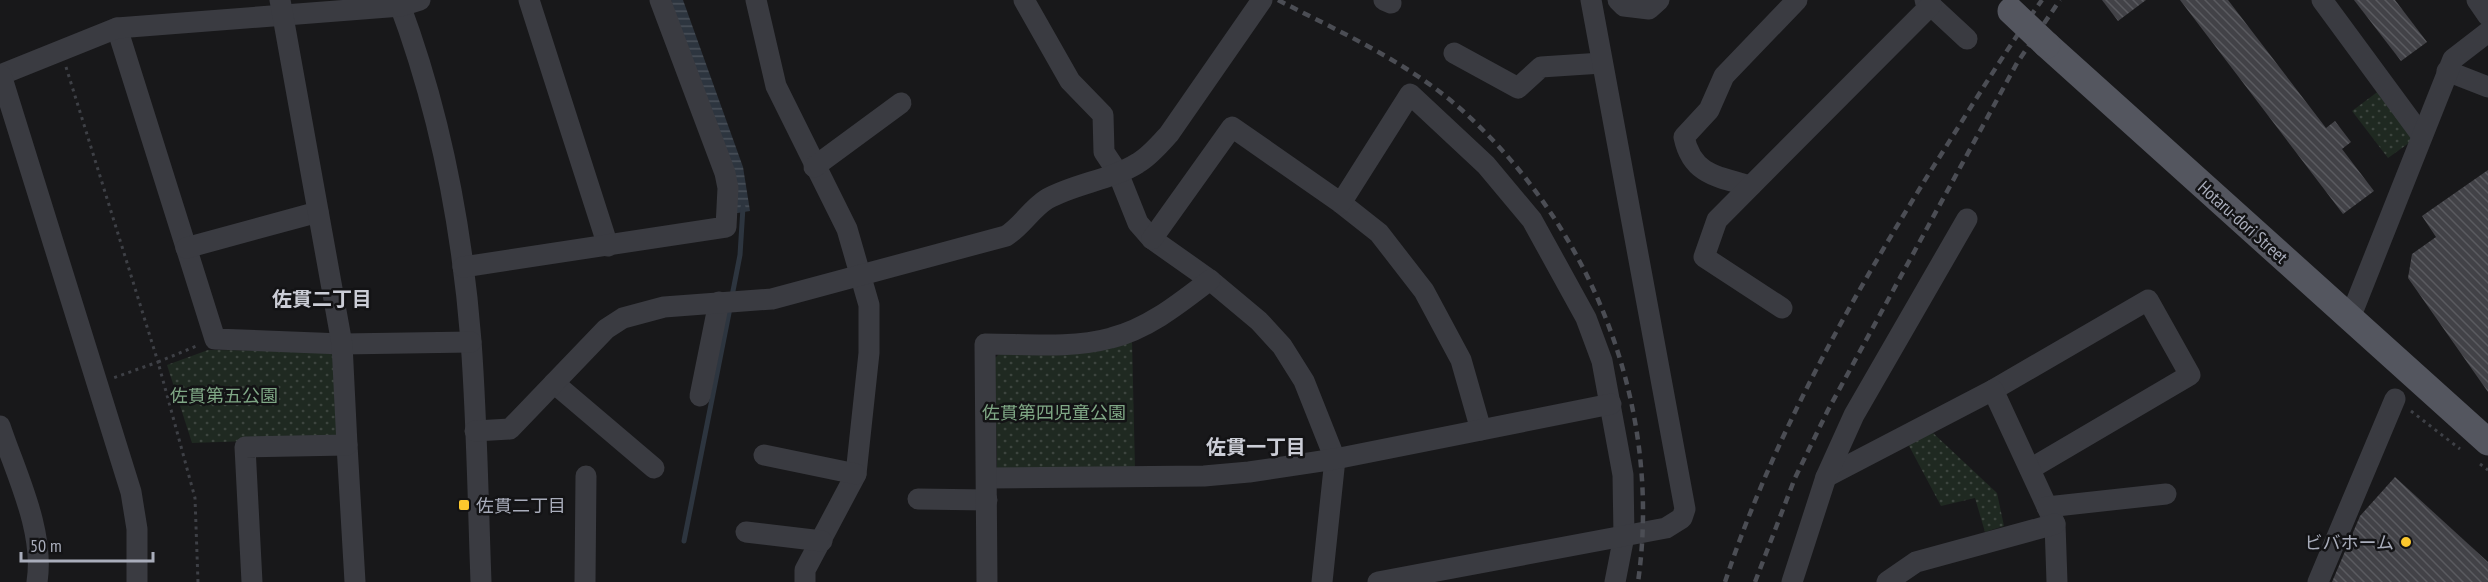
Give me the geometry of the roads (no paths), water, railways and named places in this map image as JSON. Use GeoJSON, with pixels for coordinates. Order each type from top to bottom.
{"type":"FeatureCollection","features":[{"type":"Feature","properties":{"kind":"main road","name":"Hotaru-dori Street"},"geometry":{"type":"LineString","coordinates":[[2005,6],[2350,318],[2479,454]]}},
{"type":"Feature","properties":{"kind":"street"},"geometry":{"type":"LineString","coordinates":[[529,0],[608,246]]}},
{"type":"Feature","properties":{"kind":"street"},"geometry":{"type":"LineString","coordinates":[[463,267],[726,227],[728,188],[725,173],[660,0]]}},
{"type":"Feature","properties":{"kind":"street"},"geometry":{"type":"LineString","coordinates":[[756,0],[776,86],[814,167],[847,229],[862,274],[868,305],[869,352],[856,474],[805,570],[805,582]]}},
{"type":"Feature","properties":{"kind":"street"},"geometry":{"type":"LineString","coordinates":[[1024,0],[1070,81],[1103,115],[1104,152],[1118,173],[1138,223],[1152,239],[1210,280],[1259,321],[1282,346],[1304,381],[1335,459],[1322,582]]}},
{"type":"Feature","properties":{"kind":"street"},"geometry":{"type":"LineString","coordinates":[[475,431],[510,429],[606,329],[624,318],[664,307],[772,299],[994,241],[1017,230],[1047,199],[1118,173],[1139,162],[1169,134],[1262,0]]}},
{"type":"Feature","properties":{"kind":"street"},"geometry":{"type":"LineString","coordinates":[[1378,582],[1624,536],[1675,524],[1682,518],[1685,498],[1591,0]]}},
{"type":"Feature","properties":{"kind":"street"},"geometry":{"type":"LineString","coordinates":[[1618,0],[1624,6],[1649,9],[1659,0]]}},
{"type":"Feature","properties":{"kind":"street"},"geometry":{"type":"LineString","coordinates":[[1751,186],[1705,173],[1687,153],[1684,137],[1709,110],[1724,76],[1797,0]]}},
{"type":"Feature","properties":{"kind":"street"},"geometry":{"type":"LineString","coordinates":[[2322,0],[2422,136]]}},
{"type":"Feature","properties":{"kind":"street"},"geometry":{"type":"LineString","coordinates":[[2477,0],[2488,16]]}},
{"type":"Feature","properties":{"kind":"street"},"geometry":{"type":"LineString","coordinates":[[137,582],[136,529],[131,492],[99,383],[0,75],[117,28],[281,8],[406,2],[436,127],[463,267],[471,342],[481,582]]}},
{"type":"Feature","properties":{"kind":"street"},"geometry":{"type":"LineString","coordinates":[[1782,308],[1704,257],[1717,220],[1928,2],[1967,39]]}},
{"type":"Feature","properties":{"kind":"street"},"geometry":{"type":"LineString","coordinates":[[281,8],[342,344],[355,582]]}},
{"type":"Feature","properties":{"kind":"street"},"geometry":{"type":"LineString","coordinates":[[117,28],[215,339],[342,344],[471,342]]}},
{"type":"Feature","properties":{"kind":"street"},"geometry":{"type":"LineString","coordinates":[[2350,318],[2447,71],[2462,50],[2488,32]]}},
{"type":"Feature","properties":{"kind":"street"},"geometry":{"type":"LineString","coordinates":[[1454,53],[1518,88],[1541,67],[1602,63]]}},
{"type":"Feature","properties":{"kind":"street"},"geometry":{"type":"LineString","coordinates":[[2447,71],[2488,87]]}},
{"type":"Feature","properties":{"kind":"street"},"geometry":{"type":"LineString","coordinates":[[1341,203],[1410,94],[1486,165],[1532,220],[1586,318],[1602,361],[1623,475],[1624,536],[1615,582]]}},
{"type":"Feature","properties":{"kind":"street"},"geometry":{"type":"LineString","coordinates":[[814,167],[901,103]]}},
{"type":"Feature","properties":{"kind":"street"},"geometry":{"type":"LineString","coordinates":[[1152,239],[1232,127],[1379,232],[1424,291],[1461,360],[1481,430]]}},
{"type":"Feature","properties":{"kind":"street"},"geometry":{"type":"LineString","coordinates":[[186,248],[318,213]]}},
{"type":"Feature","properties":{"kind":"street"},"geometry":{"type":"LineString","coordinates":[[1792,582],[1826,477],[1854,415],[1966,219]]}},
{"type":"Feature","properties":{"kind":"street"},"geometry":{"type":"LineString","coordinates":[[987,582],[985,344],[1078,344],[1112,338],[1166,312],[1210,280]]}},
{"type":"Feature","properties":{"kind":"street"},"geometry":{"type":"LineString","coordinates":[[1826,477],[1993,390],[2148,300],[2190,375],[2030,469]]}},
{"type":"Feature","properties":{"kind":"street"},"geometry":{"type":"LineString","coordinates":[[700,396],[719,302]]}},
{"type":"Feature","properties":{"kind":"street"},"geometry":{"type":"LineString","coordinates":[[554,383],[654,468]]}},
{"type":"Feature","properties":{"kind":"street"},"geometry":{"type":"LineString","coordinates":[[1993,390],[2051,515],[2057,582]]}},
{"type":"Feature","properties":{"kind":"street"},"geometry":{"type":"LineString","coordinates":[[2318,582],[2395,399]]}},
{"type":"Feature","properties":{"kind":"street"},"geometry":{"type":"LineString","coordinates":[[987,478],[1204,476],[1335,459],[1611,404]]}},
{"type":"Feature","properties":{"kind":"street"},"geometry":{"type":"LineString","coordinates":[[0,426],[32,522],[37,582]]}},
{"type":"Feature","properties":{"kind":"street"},"geometry":{"type":"LineString","coordinates":[[252,582],[245,447],[347,445]]}},
{"type":"Feature","properties":{"kind":"street"},"geometry":{"type":"LineString","coordinates":[[764,455],[856,474]]}},
{"type":"Feature","properties":{"kind":"street"},"geometry":{"type":"LineString","coordinates":[[585,582],[586,476]]}},
{"type":"Feature","properties":{"kind":"street"},"geometry":{"type":"LineString","coordinates":[[1887,582],[1916,562],[2051,515],[2166,494]]}},
{"type":"Feature","properties":{"kind":"street"},"geometry":{"type":"LineString","coordinates":[[918,499],[987,500]]}},
{"type":"Feature","properties":{"kind":"street"},"geometry":{"type":"LineString","coordinates":[[746,532],[822,541]]}},
{"type":"Feature","properties":{"kind":"waterway"},"geometry":{"type":"LineString","coordinates":[[732,296],[740,255],[743,207]]}},
{"type":"Feature","properties":{"kind":"waterway"},"geometry":{"type":"LineString","coordinates":[[684,541],[730,308]]}},
{"type":"Feature","properties":{"kind":"railway"},"geometry":{"type":"LineString","coordinates":[[1278,0],[1375,50],[1443,94],[1510,159],[1549,210],[1582,267],[1609,326],[1628,388],[1640,452],[1643,517],[1638,582]]}},
{"type":"Feature","properties":{"kind":"railway"},"geometry":{"type":"LineString","coordinates":[[1725,582],[1766,475],[1843,320],[1930,172],[2042,0]]}},
{"type":"Feature","properties":{"kind":"railway"},"geometry":{"type":"LineString","coordinates":[[1755,582],[1795,478],[1828,410],[2017,63],[2060,0]]}},
{"type":"Feature","properties":{"kind":"place","name":"佐貫二丁目"},"geometry":{"type":"Point","coordinates":[464,505]}},
{"type":"Feature","properties":{"kind":"place","name":"ビバホーム"},"geometry":{"type":"Point","coordinates":[2406,542]}},
{"type":"Feature","properties":{"kind":"district","name":"佐貫二丁目"},"geometry":{"type":"Point","coordinates":[322,299]}},
{"type":"Feature","properties":{"kind":"district","name":"佐貫一丁目"},"geometry":{"type":"Point","coordinates":[1256,447]}},
{"type":"Feature","properties":{"kind":"park label","name":"佐貫第五公園"},"geometry":{"type":"Point","coordinates":[224,395]}},
{"type":"Feature","properties":{"kind":"park label","name":"佐貫第四児童公園"},"geometry":{"type":"Point","coordinates":[1054,412]}}]}
